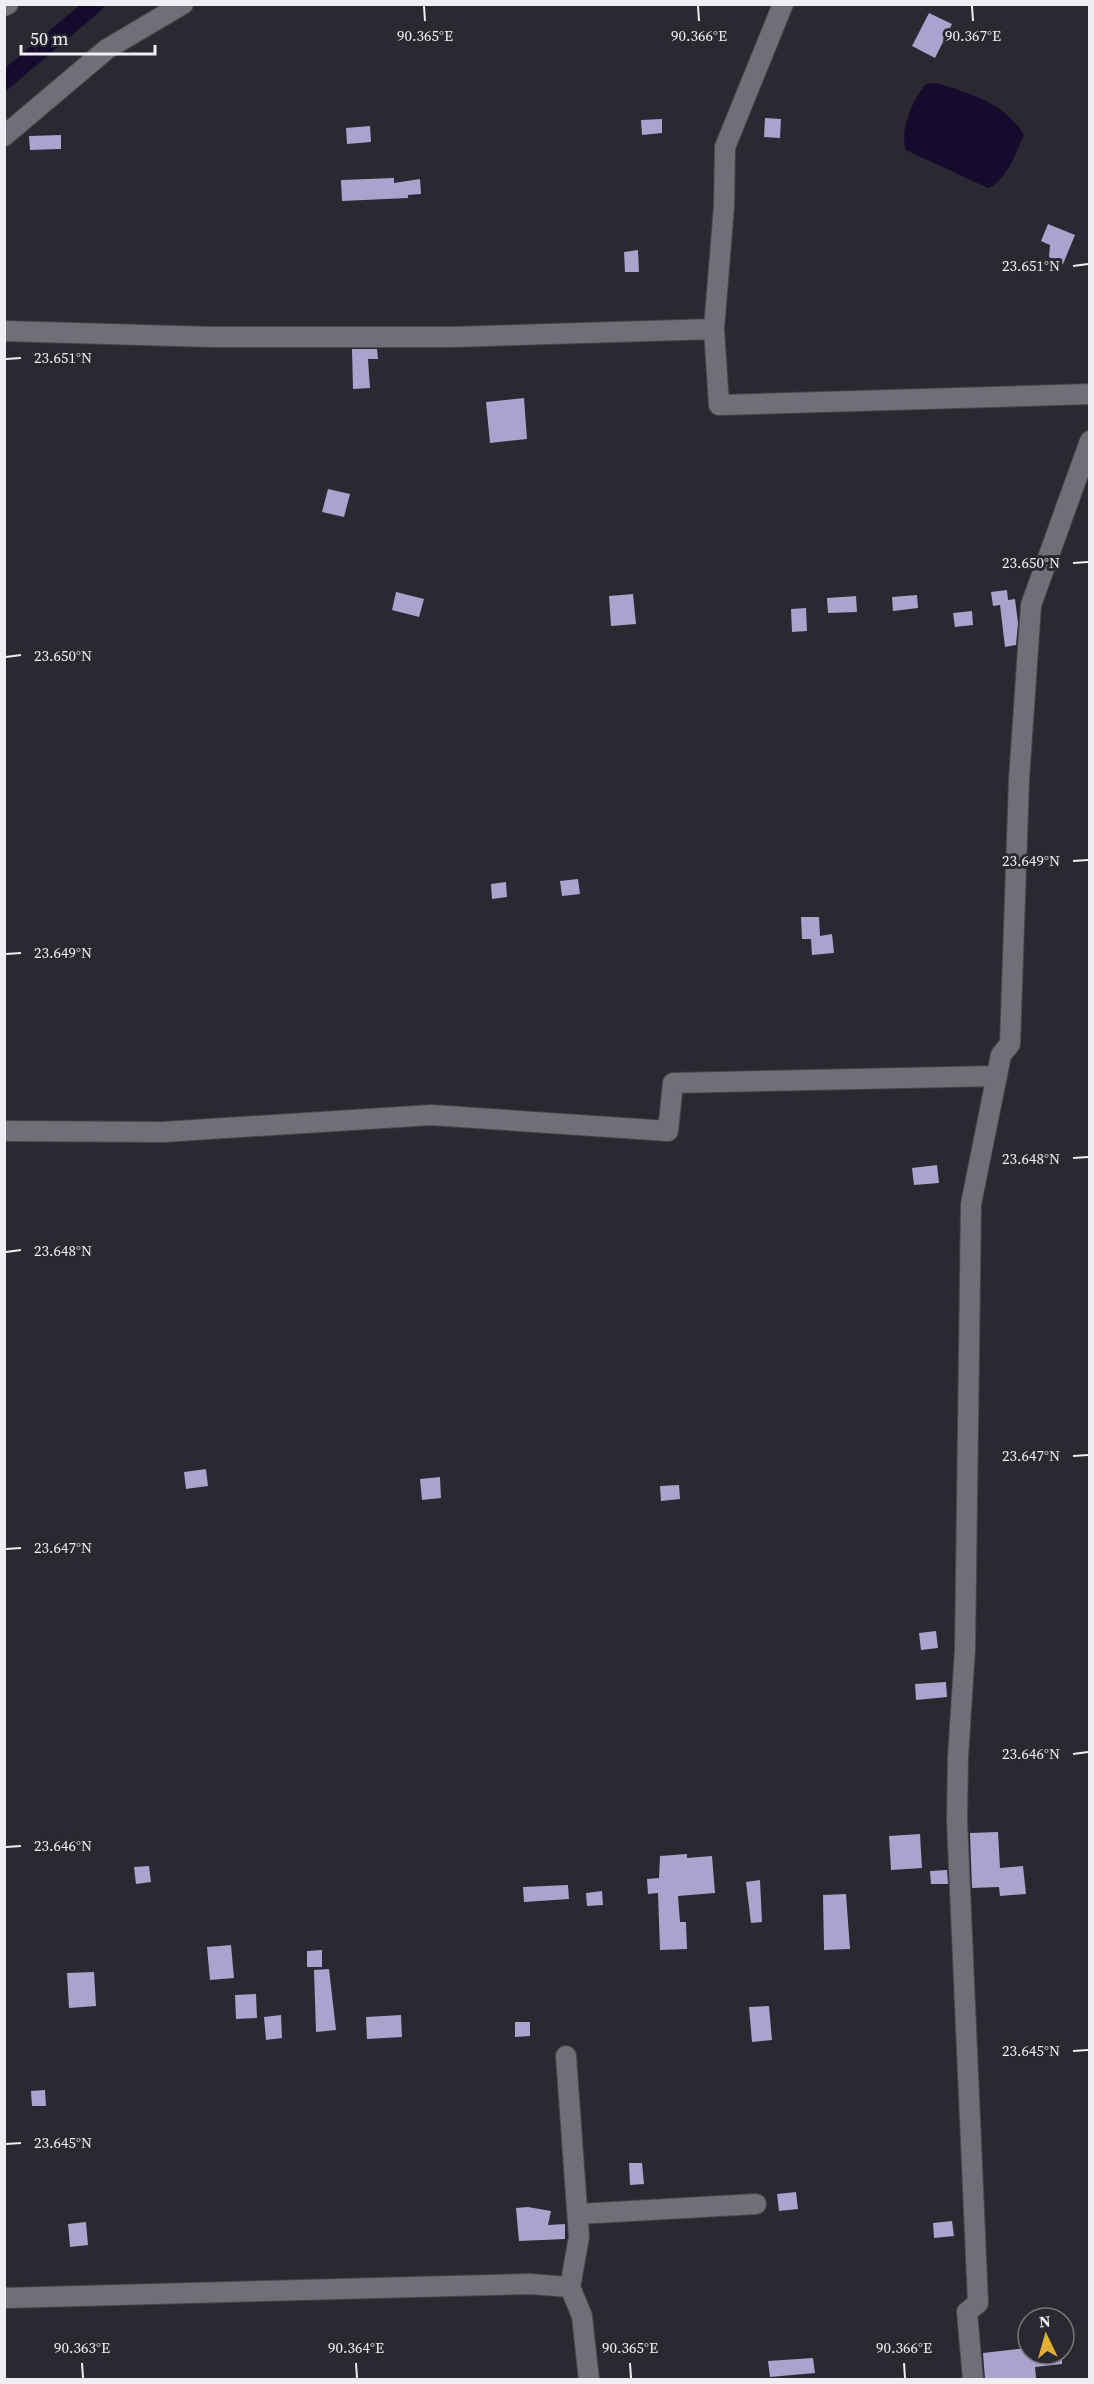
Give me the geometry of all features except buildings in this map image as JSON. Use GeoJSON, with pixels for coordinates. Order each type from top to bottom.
{"type":"FeatureCollection","features":[{"type":"Feature","properties":{"kind":"street"},"geometry":{"type":"LineString","coordinates":[[4,136],[107,49],[183,4]]}},
{"type":"Feature","properties":{"kind":"street"},"geometry":{"type":"LineString","coordinates":[[783,4],[725,147],[724,206],[714,329],[719,405],[1089,394]]}},
{"type":"Feature","properties":{"kind":"street"},"geometry":{"type":"LineString","coordinates":[[4,331],[212,337],[453,337],[714,329]]}},
{"type":"Feature","properties":{"kind":"street"},"geometry":{"type":"LineString","coordinates":[[973,2379],[967,2312],[978,2302],[972,2133],[961,1965],[958,1757],[965,1649],[971,1204],[1001,1056],[1010,1044],[1019,780],[1031,605],[1089,441]]}},
{"type":"Feature","properties":{"kind":"street"},"geometry":{"type":"LineString","coordinates":[[4,1131],[163,1132],[431,1115],[669,1131],[673,1083],[997,1076]]}},
{"type":"Feature","properties":{"kind":"street"},"geometry":{"type":"LineString","coordinates":[[566,2056],[579,2236],[570,2287],[582,2316],[589,2379]]}},
{"type":"Feature","properties":{"kind":"street"},"geometry":{"type":"LineString","coordinates":[[578,2214],[756,2204]]}},
{"type":"Feature","properties":{"kind":"street"},"geometry":{"type":"LineString","coordinates":[[4,2298],[530,2284],[570,2287]]}},
{"type":"Feature","properties":{"kind":"shaded area"},"geometry":{"type":"Polygon","coordinates":[[[937,83],[997,107],[1016,124],[1024,135],[1006,172],[988,188],[906,150],[904,134],[912,106],[926,84],[937,83]]]}},
{"type":"Feature","properties":{"kind":"waterway"},"geometry":{"type":"LineString","coordinates":[[4,81],[95,4]]}}]}
